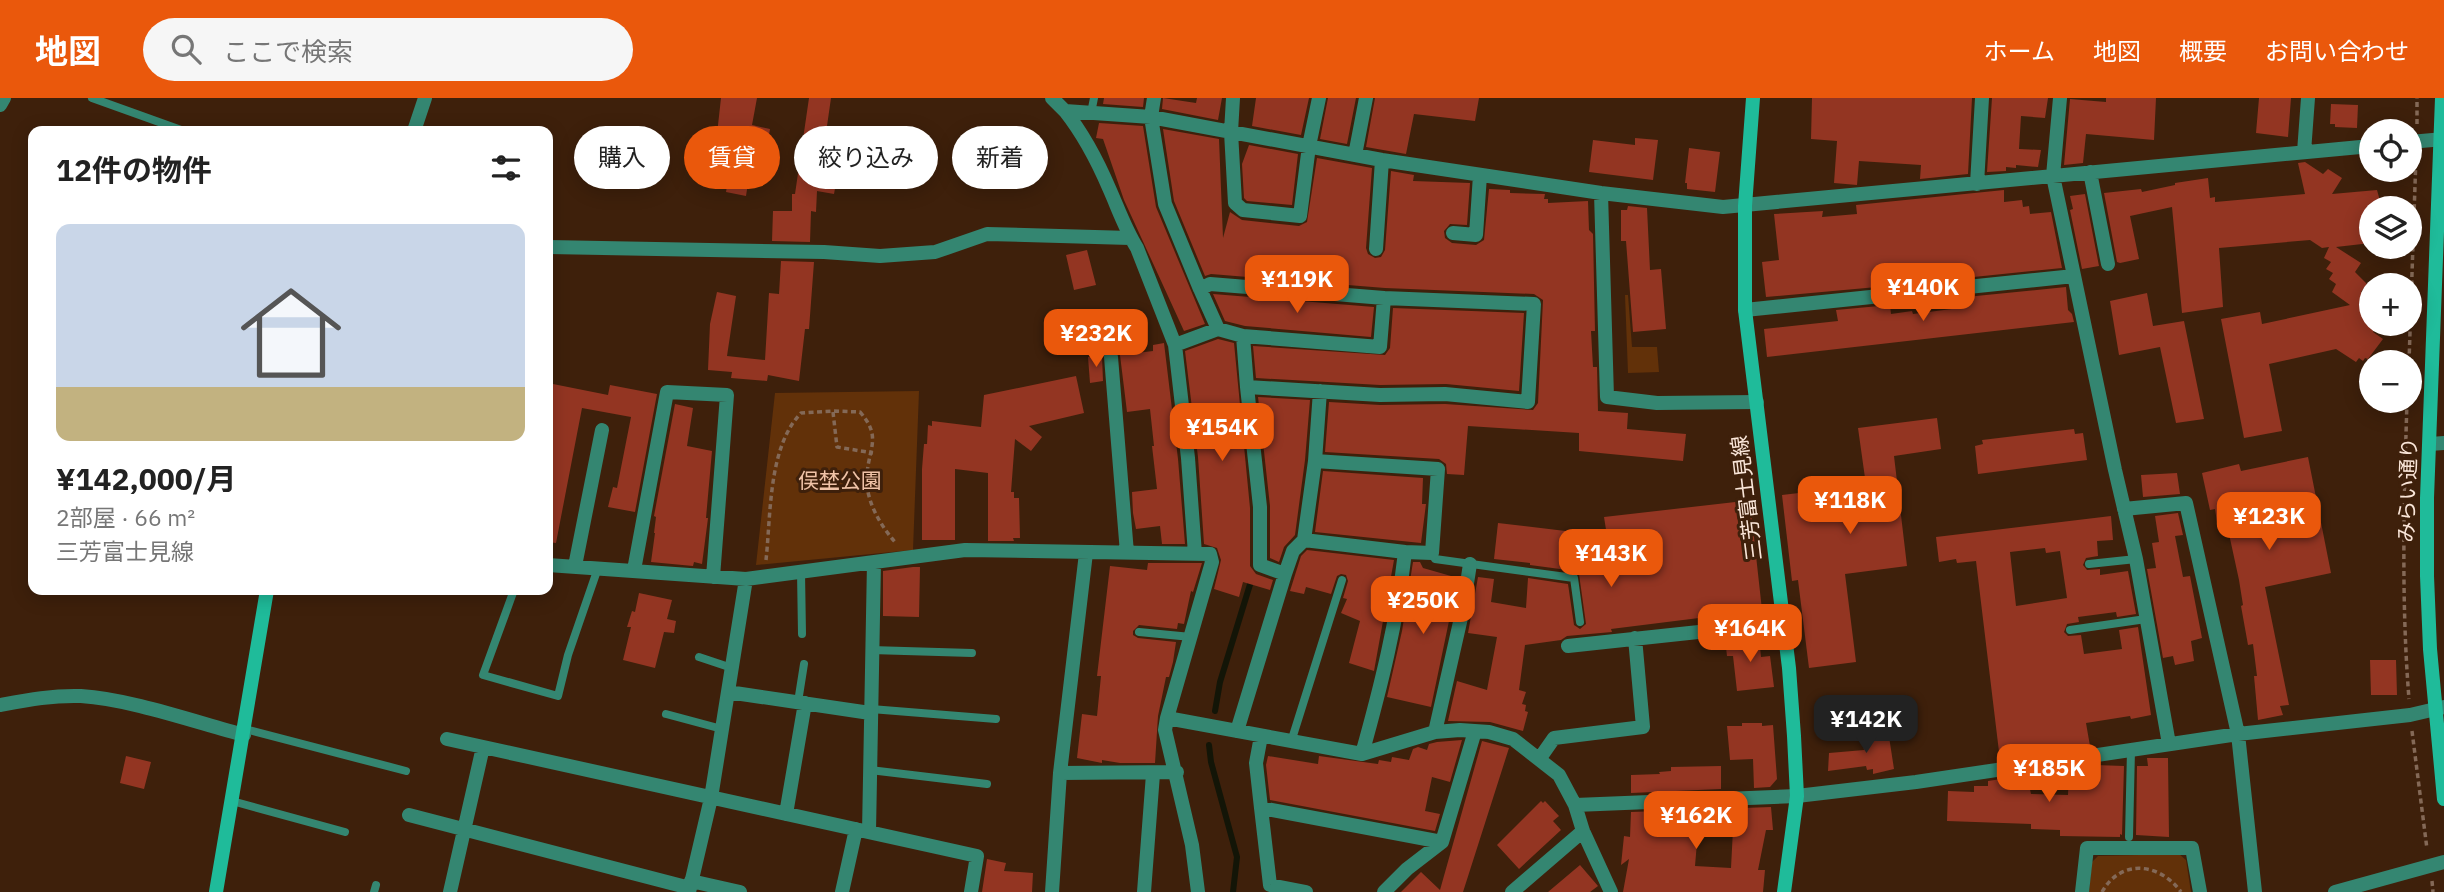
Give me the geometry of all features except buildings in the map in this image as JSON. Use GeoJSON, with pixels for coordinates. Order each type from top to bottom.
{"type":"FeatureCollection","features":[{"type":"Feature","properties":{"kind":"street"},"geometry":{"type":"LineString","coordinates":[[0,105],[4,98]]}},
{"type":"Feature","properties":{"kind":"street"},"geometry":{"type":"LineString","coordinates":[[416,126],[425,98]]}},
{"type":"Feature","properties":{"kind":"street"},"geometry":{"type":"LineString","coordinates":[[1052,98],[1084,137],[1108,185],[1130,238],[1137,248],[1175,345],[1188,457],[1195,554]]}},
{"type":"Feature","properties":{"kind":"street"},"geometry":{"type":"LineString","coordinates":[[1154,98],[1151,117],[1166,204],[1218,330]]}},
{"type":"Feature","properties":{"kind":"street"},"geometry":{"type":"LineString","coordinates":[[1233,98],[1231,132],[1235,203],[1242,210],[1300,216],[1318,98]]}},
{"type":"Feature","properties":{"kind":"street"},"geometry":{"type":"LineString","coordinates":[[1354,155],[1366,98]]}},
{"type":"Feature","properties":{"kind":"street","name":"三芳富士見線"},"geometry":{"type":"LineString","coordinates":[[1753,98],[1745,206],[1745,310],[1793,722],[1797,796],[1784,892]]}},
{"type":"Feature","properties":{"kind":"street"},"geometry":{"type":"LineString","coordinates":[[1977,184],[1982,98]]}},
{"type":"Feature","properties":{"kind":"street"},"geometry":{"type":"LineString","coordinates":[[2060,98],[2053,176],[2136,559],[2169,744]]}},
{"type":"Feature","properties":{"kind":"street"},"geometry":{"type":"LineString","coordinates":[[2304,152],[2308,98]]}},
{"type":"Feature","properties":{"kind":"street","name":"みらい通り"},"geometry":{"type":"LineString","coordinates":[[2441,98],[2437,443],[2427,576],[2444,799]]}},
{"type":"Feature","properties":{"kind":"street"},"geometry":{"type":"LineString","coordinates":[[1065,111],[1092,105],[1382,160],[1601,193],[1723,207],[2359,147]]}},
{"type":"Feature","properties":{"kind":"street"},"geometry":{"type":"LineString","coordinates":[[2422,142],[2442,139]]}},
{"type":"Feature","properties":{"kind":"street"},"geometry":{"type":"LineString","coordinates":[[1376,249],[1382,160]]}},
{"type":"Feature","properties":{"kind":"street"},"geometry":{"type":"LineString","coordinates":[[2090,172],[2108,264]]}},
{"type":"Feature","properties":{"kind":"street"},"geometry":{"type":"LineString","coordinates":[[1453,233],[1476,235],[1480,175]]}},
{"type":"Feature","properties":{"kind":"street"},"geometry":{"type":"LineString","coordinates":[[1601,193],[1607,397],[1657,403],[1757,402]]}},
{"type":"Feature","properties":{"kind":"street"},"geometry":{"type":"LineString","coordinates":[[553,247],[824,251],[880,256],[935,252],[987,234],[1130,238]]}},
{"type":"Feature","properties":{"kind":"street"},"geometry":{"type":"LineString","coordinates":[[1745,310],[2074,276]]}},
{"type":"Feature","properties":{"kind":"street"},"geometry":{"type":"LineString","coordinates":[[1200,289],[1210,284],[1384,298],[1534,304],[1528,402],[1445,394],[1380,395],[1247,387]]}},
{"type":"Feature","properties":{"kind":"street"},"geometry":{"type":"LineString","coordinates":[[1175,345],[1218,330],[1243,336],[1380,347],[1384,298]]}},
{"type":"Feature","properties":{"kind":"street"},"geometry":{"type":"LineString","coordinates":[[1243,336],[1260,508],[1260,565],[1285,574]]}},
{"type":"Feature","properties":{"kind":"street"},"geometry":{"type":"LineString","coordinates":[[1111,357],[1127,553]]}},
{"type":"Feature","properties":{"kind":"street"},"geometry":{"type":"LineString","coordinates":[[1237,731],[1293,551],[1304,540],[1320,391]]}},
{"type":"Feature","properties":{"kind":"street"},"geometry":{"type":"LineString","coordinates":[[634,570],[667,392],[727,395],[713,577]]}},
{"type":"Feature","properties":{"kind":"street"},"geometry":{"type":"LineString","coordinates":[[575,566],[602,430]]}},
{"type":"Feature","properties":{"kind":"street"},"geometry":{"type":"LineString","coordinates":[[1304,540],[1432,553],[1438,469],[1314,461]]}},
{"type":"Feature","properties":{"kind":"street"},"geometry":{"type":"LineString","coordinates":[[2124,509],[2186,503],[2238,733],[2255,892]]}},
{"type":"Feature","properties":{"kind":"street"},"geometry":{"type":"LineString","coordinates":[[553,565],[746,579],[965,550],[1210,554],[1213,562],[1167,718],[1166,730],[1192,845],[1198,892]]}},
{"type":"Feature","properties":{"kind":"street"},"geometry":{"type":"LineString","coordinates":[[1362,754],[1397,617],[1405,552]]}},
{"type":"Feature","properties":{"kind":"street"},"geometry":{"type":"LineString","coordinates":[[1052,892],[1060,773],[1086,554]]}},
{"type":"Feature","properties":{"kind":"street"},"geometry":{"type":"LineString","coordinates":[[842,892],[863,831],[870,770],[874,562]]}},
{"type":"Feature","properties":{"kind":"street"},"geometry":{"type":"LineString","coordinates":[[1435,732],[1463,609],[1470,564]]}},
{"type":"Feature","properties":{"kind":"street"},"geometry":{"type":"LineString","coordinates":[[690,887],[711,798],[746,579]]}},
{"type":"Feature","properties":{"kind":"street"},"geometry":{"type":"LineString","coordinates":[[216,892],[266,595]]}},
{"type":"Feature","properties":{"kind":"street"},"geometry":{"type":"LineString","coordinates":[[1568,646],[1782,623]]}},
{"type":"Feature","properties":{"kind":"street"},"geometry":{"type":"LineString","coordinates":[[1540,758],[1554,738],[1643,727],[1636,638]]}},
{"type":"Feature","properties":{"kind":"street"},"geometry":{"type":"LineString","coordinates":[[728,692],[870,711]]}},
{"type":"Feature","properties":{"kind":"street"},"geometry":{"type":"LineString","coordinates":[[0,705],[44,696],[83,696],[245,732]]}},
{"type":"Feature","properties":{"kind":"street"},"geometry":{"type":"LineString","coordinates":[[786,814],[802,703]]}},
{"type":"Feature","properties":{"kind":"street"},"geometry":{"type":"LineString","coordinates":[[1575,805],[1797,796],[1929,780],[2238,733],[2410,715],[2439,707]]}},
{"type":"Feature","properties":{"kind":"street"},"geometry":{"type":"LineString","coordinates":[[1167,718],[1362,754],[1435,732],[1475,731],[1513,739],[1559,775],[1575,805],[1583,831],[1611,892]]}},
{"type":"Feature","properties":{"kind":"street"},"geometry":{"type":"LineString","coordinates":[[1384,892],[1407,869],[1442,842],[1475,731]]}},
{"type":"Feature","properties":{"kind":"street"},"geometry":{"type":"LineString","coordinates":[[1261,736],[1256,763],[1270,885],[1306,892]]}},
{"type":"Feature","properties":{"kind":"street"},"geometry":{"type":"LineString","coordinates":[[447,739],[977,856],[971,892]]}},
{"type":"Feature","properties":{"kind":"street"},"geometry":{"type":"LineString","coordinates":[[450,892],[483,747]]}},
{"type":"Feature","properties":{"kind":"street"},"geometry":{"type":"LineString","coordinates":[[1060,773],[1177,772]]}},
{"type":"Feature","properties":{"kind":"street"},"geometry":{"type":"LineString","coordinates":[[1144,892],[1153,774]]}},
{"type":"Feature","properties":{"kind":"street"},"geometry":{"type":"LineString","coordinates":[[1261,808],[1442,842]]}},
{"type":"Feature","properties":{"kind":"street"},"geometry":{"type":"LineString","coordinates":[[409,815],[690,887],[740,892]]}},
{"type":"Feature","properties":{"kind":"street"},"geometry":{"type":"LineString","coordinates":[[1512,892],[1583,831]]}},
{"type":"Feature","properties":{"kind":"street"},"geometry":{"type":"LineString","coordinates":[[2082,892],[2087,848],[2192,848],[2200,892]]}},
{"type":"Feature","properties":{"kind":"street"},"geometry":{"type":"LineString","coordinates":[[2335,892],[2444,862]]}},
{"type":"Feature","properties":{"kind":"lane"},"geometry":{"type":"LineString","coordinates":[[92,98],[170,126]]}},
{"type":"Feature","properties":{"kind":"lane"},"geometry":{"type":"LineString","coordinates":[[1432,553],[1435,559],[1574,578],[1580,622]]}},
{"type":"Feature","properties":{"kind":"lane"},"geometry":{"type":"LineString","coordinates":[[2089,564],[2136,559]]}},
{"type":"Feature","properties":{"kind":"lane"},"geometry":{"type":"LineString","coordinates":[[512,595],[484,675],[558,696],[568,655],[598,568]]}},
{"type":"Feature","properties":{"kind":"lane"},"geometry":{"type":"LineString","coordinates":[[801,572],[802,634]]}},
{"type":"Feature","properties":{"kind":"lane"},"geometry":{"type":"LineString","coordinates":[[1291,742],[1342,579]]}},
{"type":"Feature","properties":{"kind":"lane"},"geometry":{"type":"LineString","coordinates":[[2070,630],[2146,619]]}},
{"type":"Feature","properties":{"kind":"lane"},"geometry":{"type":"LineString","coordinates":[[1139,632],[1191,637]]}},
{"type":"Feature","properties":{"kind":"lane"},"geometry":{"type":"LineString","coordinates":[[871,650],[972,653]]}},
{"type":"Feature","properties":{"kind":"lane"},"geometry":{"type":"LineString","coordinates":[[699,657],[732,668]]}},
{"type":"Feature","properties":{"kind":"lane"},"geometry":{"type":"LineString","coordinates":[[802,703],[804,664]]}},
{"type":"Feature","properties":{"kind":"lane"},"geometry":{"type":"LineString","coordinates":[[870,711],[996,719]]}},
{"type":"Feature","properties":{"kind":"lane"},"geometry":{"type":"LineString","coordinates":[[666,714],[722,729]]}},
{"type":"Feature","properties":{"kind":"lane"},"geometry":{"type":"LineString","coordinates":[[245,732],[406,771]]}},
{"type":"Feature","properties":{"kind":"lane"},"geometry":{"type":"LineString","coordinates":[[2129,837],[2131,750]]}},
{"type":"Feature","properties":{"kind":"lane"},"geometry":{"type":"LineString","coordinates":[[870,770],[987,784]]}},
{"type":"Feature","properties":{"kind":"lane"},"geometry":{"type":"LineString","coordinates":[[232,801],[345,832]]}},
{"type":"Feature","properties":{"kind":"path"},"geometry":{"type":"LineString","coordinates":[[2416,119],[2417,98]]}},
{"type":"Feature","properties":{"kind":"path"},"geometry":{"type":"LineString","coordinates":[[2409,350],[2413,182]]}},
{"type":"Feature","properties":{"kind":"path"},"geometry":{"type":"LineString","coordinates":[[833,411],[837,447],[873,453]]}},
{"type":"Feature","properties":{"kind":"path"},"geometry":{"type":"LineString","coordinates":[[764,576],[777,456],[790,424],[801,413],[860,412],[871,424],[873,453],[867,474],[873,509],[882,528],[909,558]]}},
{"type":"Feature","properties":{"kind":"path"},"geometry":{"type":"LineString","coordinates":[[2407,413],[2403,542],[2409,705]]}},
{"type":"Feature","properties":{"kind":"path"},"geometry":{"type":"LineString","coordinates":[[2411,726],[2428,856]]}},
{"type":"Feature","properties":{"kind":"path"},"geometry":{"type":"LineString","coordinates":[[2102,892],[2109,881],[2119,873],[2147,868],[2166,877],[2180,892]]}},
{"type":"Feature","properties":{"kind":"green space"},"geometry":{"type":"Polygon","coordinates":[[[1625,295],[1628,295],[1632,347],[1657,347],[1659,372],[1628,373],[1625,295]]]}},
{"type":"Feature","properties":{"kind":"green space","name":"俣埜公園"},"geometry":{"type":"Polygon","coordinates":[[[919,391],[913,550],[756,565],[775,393],[919,391]]]}},
{"type":"Feature","properties":{"kind":"green space"},"geometry":{"type":"Polygon","coordinates":[[[2179,854],[2186,860],[2191,892],[2089,892],[2092,862],[2098,856],[2179,854]]]}},
{"type":"Feature","properties":{"kind":"waterway"},"geometry":{"type":"LineString","coordinates":[[1215,711],[1220,682],[1252,578]]}},
{"type":"Feature","properties":{"kind":"waterway"},"geometry":{"type":"LineString","coordinates":[[1209,745],[1211,762],[1237,857],[1233,892]]}}]}
